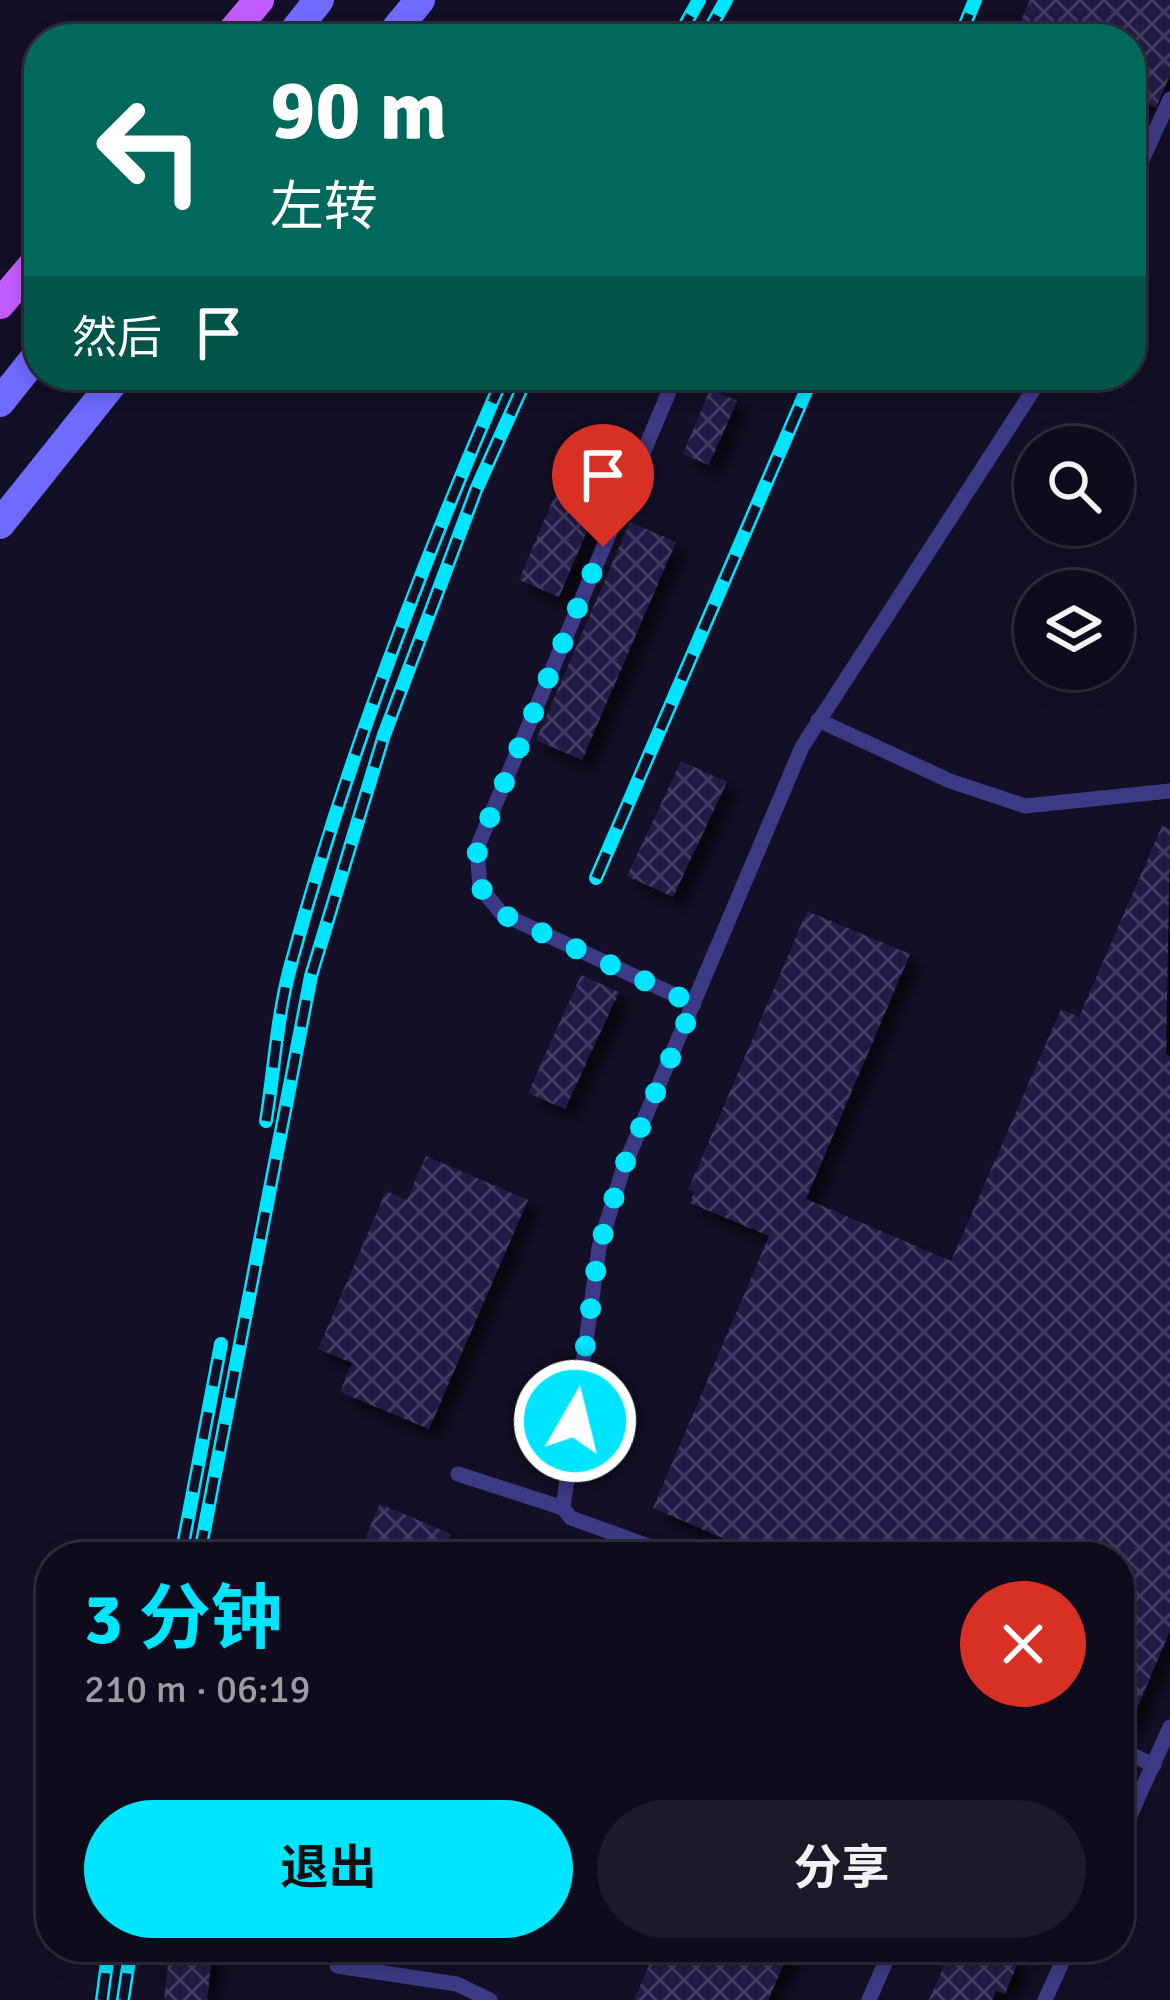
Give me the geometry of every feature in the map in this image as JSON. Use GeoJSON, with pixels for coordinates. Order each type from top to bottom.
{"type":"FeatureCollection","features":[{"type":"Feature","properties":{"kind":"main road"},"geometry":{"type":"LineString","coordinates":[[239,24],[259,0]]}},
{"type":"Feature","properties":{"kind":"main road"},"geometry":{"type":"LineString","coordinates":[[300,24],[319,0]]}},
{"type":"Feature","properties":{"kind":"main road"},"geometry":{"type":"LineString","coordinates":[[400,24],[420,0]]}},
{"type":"Feature","properties":{"kind":"main road"},"geometry":{"type":"LineString","coordinates":[[0,304],[24,276]]}},
{"type":"Feature","properties":{"kind":"main road"},"geometry":{"type":"LineString","coordinates":[[0,402],[24,372]]}},
{"type":"Feature","properties":{"kind":"main road"},"geometry":{"type":"LineString","coordinates":[[0,524],[107,390]]}},
{"type":"Feature","properties":{"kind":"lane"},"geometry":{"type":"LineString","coordinates":[[1146,151],[1170,99]]}},
{"type":"Feature","properties":{"kind":"lane"},"geometry":{"type":"LineString","coordinates":[[670,390],[477,848],[480,887],[502,914],[694,1004]]}},
{"type":"Feature","properties":{"kind":"lane"},"geometry":{"type":"LineString","coordinates":[[563,1508],[599,1248],[623,1168],[818,720],[1036,390]]}},
{"type":"Feature","properties":{"kind":"lane"},"geometry":{"type":"LineString","coordinates":[[818,720],[964,787],[1025,806],[1170,791]]}},
{"type":"Feature","properties":{"kind":"lane"},"geometry":{"type":"LineString","coordinates":[[458,1474],[563,1508],[571,1518],[637,1542]]}},
{"type":"Feature","properties":{"kind":"lane"},"geometry":{"type":"LineString","coordinates":[[1134,1808],[1170,1727]]}},
{"type":"Feature","properties":{"kind":"lane"},"geometry":{"type":"LineString","coordinates":[[1134,1756],[1154,1765]]}},
{"type":"Feature","properties":{"kind":"lane"},"geometry":{"type":"LineString","coordinates":[[869,2000],[885,1962]]}},
{"type":"Feature","properties":{"kind":"lane"},"geometry":{"type":"LineString","coordinates":[[1045,2000],[1062,1962]]}},
{"type":"Feature","properties":{"kind":"lane"},"geometry":{"type":"LineString","coordinates":[[337,1966],[457,1984],[490,2000]]}},
{"type":"Feature","properties":{"kind":"building"},"geometry":{"type":"Polygon","coordinates":[[[1030,0],[1170,0],[1170,75],[1156,108],[1146,104],[1146,24],[1020,24],[1030,0]]]}},
{"type":"Feature","properties":{"kind":"building"},"geometry":{"type":"Polygon","coordinates":[[[710,390],[737,401],[709,465],[683,454],[710,390]]]}},
{"type":"Feature","properties":{"kind":"building"},"geometry":{"type":"Polygon","coordinates":[[[563,476],[603,493],[559,597],[519,580],[563,476]]]}},
{"type":"Feature","properties":{"kind":"building"},"geometry":{"type":"Polygon","coordinates":[[[630,522],[676,542],[582,760],[536,740],[630,522]]]}},
{"type":"Feature","properties":{"kind":"building"},"geometry":{"type":"Polygon","coordinates":[[[681,761],[727,782],[673,897],[627,876],[681,761]]]}},
{"type":"Feature","properties":{"kind":"building"},"geometry":{"type":"Polygon","coordinates":[[[1162,826],[1170,829],[1166,1054],[1170,1056],[1170,1631],[1134,1715],[1134,1542],[732,1542],[653,1508],[769,1236],[690,1203],[694,1192],[688,1190],[807,911],[910,954],[806,1199],[951,1261],[1061,1009],[1079,1017],[1162,826]]]}},
{"type":"Feature","properties":{"kind":"building"},"geometry":{"type":"Polygon","coordinates":[[[581,975],[619,992],[565,1109],[528,1093],[581,975]]]}},
{"type":"Feature","properties":{"kind":"building"},"geometry":{"type":"Polygon","coordinates":[[[426,1156],[528,1200],[429,1429],[340,1392],[352,1363],[318,1349],[386,1191],[407,1200],[426,1156]]]}},
{"type":"Feature","properties":{"kind":"building"},"geometry":{"type":"Polygon","coordinates":[[[380,1504],[451,1534],[448,1542],[364,1542],[380,1504]]]}},
{"type":"Feature","properties":{"kind":"building"},"geometry":{"type":"Polygon","coordinates":[[[168,1962],[211,1962],[207,2000],[164,2000],[168,1962]]]}},
{"type":"Feature","properties":{"kind":"building"},"geometry":{"type":"Polygon","coordinates":[[[650,1962],[784,1962],[768,2000],[634,2000],[650,1962]]]}},
{"type":"Feature","properties":{"kind":"building"},"geometry":{"type":"Polygon","coordinates":[[[945,1962],[1018,1963],[1005,1994],[996,1991],[992,2000],[929,2000],[945,1962]]]}},
{"type":"Feature","properties":{"kind":"railway"},"geometry":{"type":"LineString","coordinates":[[685,24],[699,0]]}},
{"type":"Feature","properties":{"kind":"railway"},"geometry":{"type":"LineString","coordinates":[[712,24],[726,0]]}},
{"type":"Feature","properties":{"kind":"railway"},"geometry":{"type":"LineString","coordinates":[[965,24],[975,0]]}},
{"type":"Feature","properties":{"kind":"railway"},"geometry":{"type":"LineString","coordinates":[[266,1121],[286,987],[311,892],[414,593],[498,390]]}},
{"type":"Feature","properties":{"kind":"railway"},"geometry":{"type":"LineString","coordinates":[[202,1542],[311,976],[384,735],[476,490],[521,390]]}},
{"type":"Feature","properties":{"kind":"railway"},"geometry":{"type":"LineString","coordinates":[[596,878],[807,390]]}},
{"type":"Feature","properties":{"kind":"railway"},"geometry":{"type":"LineString","coordinates":[[184,1542],[221,1344]]}},
{"type":"Feature","properties":{"kind":"railway"},"geometry":{"type":"LineString","coordinates":[[102,2000],[107,1962]]}},
{"type":"Feature","properties":{"kind":"railway"},"geometry":{"type":"LineString","coordinates":[[123,2000],[129,1962]]}},
{"type":"Feature","properties":{"kind":"route"},"geometry":{"type":"LineString","coordinates":[[575,1421],[599,1248],[623,1168],[694,1004],[502,914],[480,887],[477,848],[603,547]]}}]}
